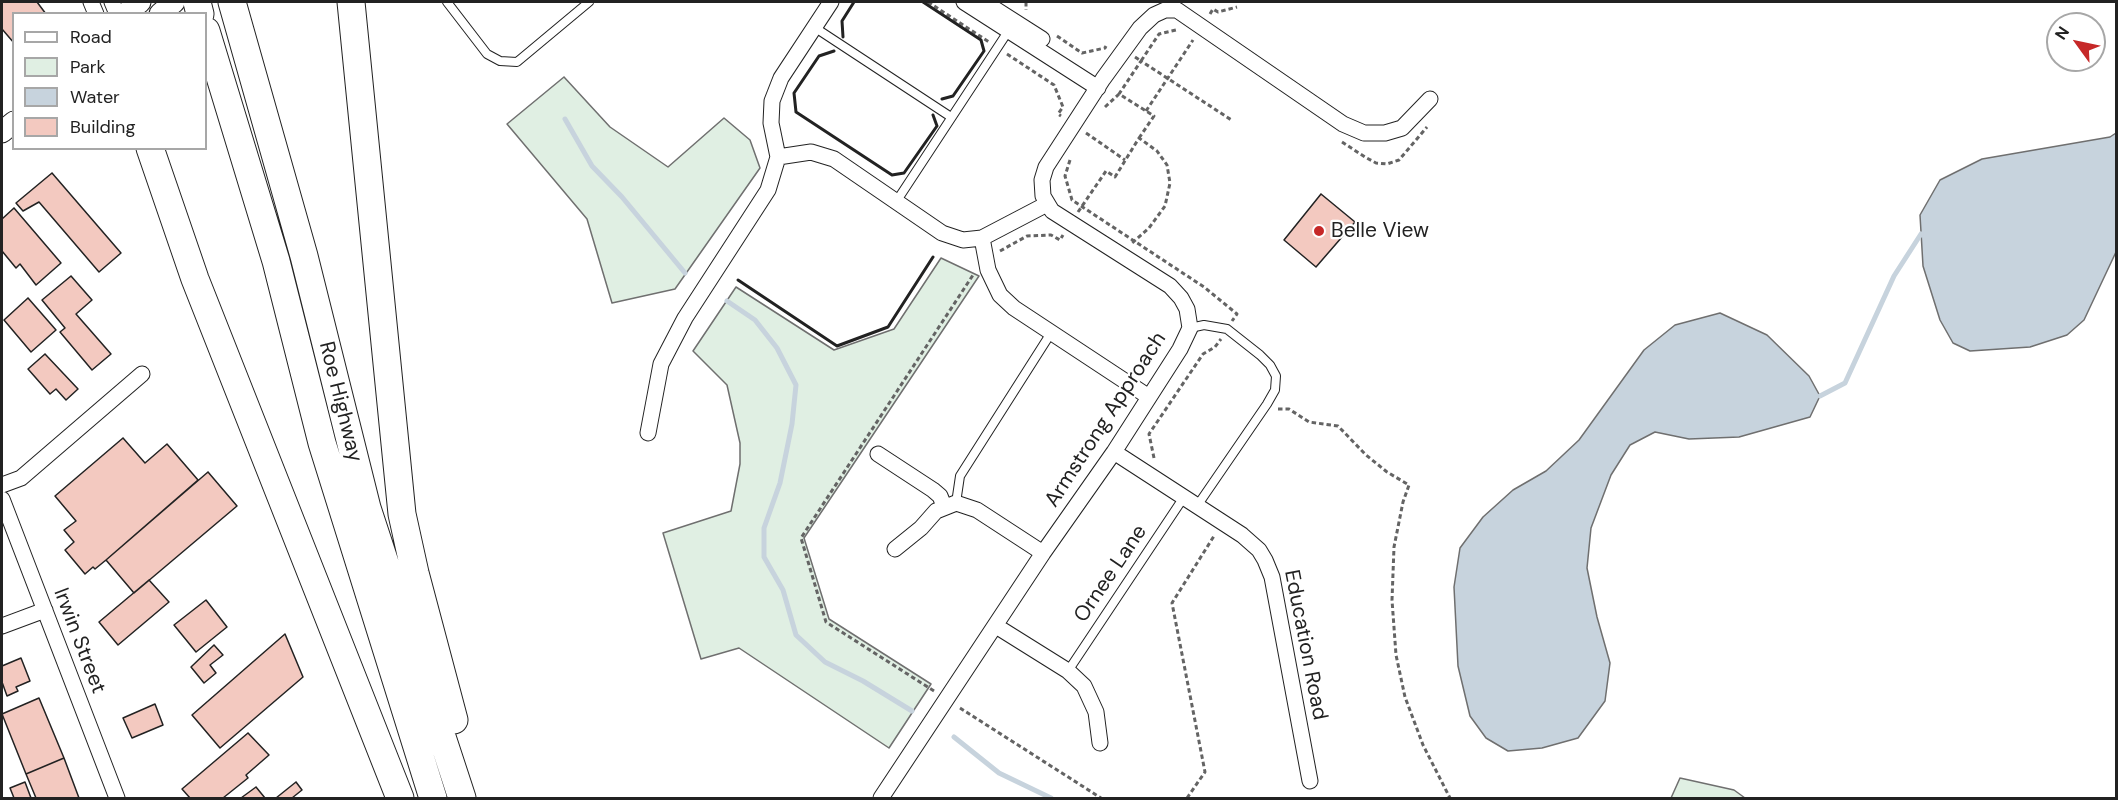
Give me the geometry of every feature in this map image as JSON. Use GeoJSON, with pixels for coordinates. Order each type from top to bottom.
{"type":"FeatureCollection","features":[{"type":"Feature","properties":{"kind":"highway","name":"Roe Highway"},"geometry":{"type":"LineString","coordinates":[[232,2],[304,256],[367,508],[462,798]]}},
{"type":"Feature","properties":{"kind":"highway"},"geometry":{"type":"LineString","coordinates":[[351,2],[402,514],[415,573],[476,798]]}},
{"type":"Feature","properties":{"kind":"highway","name":"Roe Highway"},"geometry":{"type":"LineString","coordinates":[[207,34],[276,261],[322,443],[433,798]]}},
{"type":"Feature","properties":{"kind":"highway"},"geometry":{"type":"LineString","coordinates":[[151,150],[195,279],[400,798]]}},
{"type":"Feature","properties":{"kind":"main road"},"geometry":{"type":"LineString","coordinates":[[128,12],[140,2]]}},
{"type":"Feature","properties":{"kind":"main road"},"geometry":{"type":"LineString","coordinates":[[167,12],[192,5]]}},
{"type":"Feature","properties":{"kind":"street"},"geometry":{"type":"LineString","coordinates":[[648,433],[661,364],[685,318],[768,190],[778,157],[771,123],[772,101],[781,78],[831,2]]}},
{"type":"Feature","properties":{"kind":"street"},"geometry":{"type":"LineString","coordinates":[[964,2],[1101,84]]}},
{"type":"Feature","properties":{"kind":"street"},"geometry":{"type":"LineString","coordinates":[[984,2],[1101,84]]}},
{"type":"Feature","properties":{"kind":"street"},"geometry":{"type":"LineString","coordinates":[[778,157],[811,152],[834,159],[942,233],[963,240],[982,238],[1047,204],[1042,180],[1046,167],[1081,130],[1101,84],[1140,28],[1154,15],[1165,10],[1176,10],[1343,124],[1364,133],[1385,133],[1402,128],[1430,99]]}},
{"type":"Feature","properties":{"kind":"street","name":"Armstrong Approach"},"geometry":{"type":"LineString","coordinates":[[881,798],[1043,553],[1114,452],[1180,349],[1190,328],[1187,309],[1170,286],[1052,211],[1047,204]]}},
{"type":"Feature","properties":{"kind":"street"},"geometry":{"type":"LineString","coordinates":[[982,238],[988,270],[1000,295],[1014,308],[1149,397]]}},
{"type":"Feature","properties":{"kind":"street"},"geometry":{"type":"LineString","coordinates":[[2,485],[21,478],[142,374]]}},
{"type":"Feature","properties":{"kind":"street","name":"Education Road"},"geometry":{"type":"LineString","coordinates":[[1114,452],[1251,542],[1259,550],[1272,577],[1310,781]]}},
{"type":"Feature","properties":{"kind":"street"},"geometry":{"type":"LineString","coordinates":[[878,454],[933,490],[950,505],[977,510],[1043,553]]}},
{"type":"Feature","properties":{"kind":"street","name":"Irwin Street"},"geometry":{"type":"LineString","coordinates":[[2,499],[117,798]]}},
{"type":"Feature","properties":{"kind":"street"},"geometry":{"type":"LineString","coordinates":[[895,549],[921,528],[936,511],[950,505]]}},
{"type":"Feature","properties":{"kind":"street"},"geometry":{"type":"LineString","coordinates":[[2,626],[45,610]]}},
{"type":"Feature","properties":{"kind":"street"},"geometry":{"type":"LineString","coordinates":[[996,626],[1068,672],[1084,686],[1096,712],[1100,743]]}},
{"type":"Feature","properties":{"kind":"lane"},"geometry":{"type":"LineString","coordinates":[[447,2],[487,54],[501,61],[517,62],[589,2]]}},
{"type":"Feature","properties":{"kind":"lane"},"geometry":{"type":"LineString","coordinates":[[814,27],[951,117]]}},
{"type":"Feature","properties":{"kind":"lane"},"geometry":{"type":"LineString","coordinates":[[896,201],[1009,30]]}},
{"type":"Feature","properties":{"kind":"lane","name":"Ornee Lane"},"geometry":{"type":"LineString","coordinates":[[1068,672],[1190,502],[1267,404],[1275,390],[1276,376],[1270,365],[1227,329],[1204,325],[1190,328]]}},
{"type":"Feature","properties":{"kind":"lane"},"geometry":{"type":"LineString","coordinates":[[950,505],[960,476],[1051,333]]}},
{"type":"Feature","properties":{"kind":"path"},"geometry":{"type":"LineString","coordinates":[[928,2],[1054,85],[1063,107],[1058,114],[1126,160]]}},
{"type":"Feature","properties":{"kind":"path"},"geometry":{"type":"LineString","coordinates":[[1026,2],[1026,16]]}},
{"type":"Feature","properties":{"kind":"path"},"geometry":{"type":"LineString","coordinates":[[1102,110],[1119,94],[1159,34],[1176,30],[1193,40],[1146,111]]}},
{"type":"Feature","properties":{"kind":"path"},"geometry":{"type":"LineString","coordinates":[[1054,34],[1082,53],[1105,48],[1110,41],[1233,121]]}},
{"type":"Feature","properties":{"kind":"path"},"geometry":{"type":"LineString","coordinates":[[1119,94],[1154,116],[1139,138]]}},
{"type":"Feature","properties":{"kind":"path"},"geometry":{"type":"LineString","coordinates":[[1073,153],[1065,176],[1072,200],[1135,240]]}},
{"type":"Feature","properties":{"kind":"path"},"geometry":{"type":"LineString","coordinates":[[1267,404],[1274,409],[1288,409],[1309,422],[1338,426],[1366,455],[1387,472],[1409,485],[1403,502],[1394,547],[1392,600],[1396,655],[1412,717],[1423,745],[1450,798]]}},
{"type":"Feature","properties":{"kind":"green space"},"geometry":{"type":"Polygon","coordinates":[[[564,77],[610,127],[668,167],[724,118],[750,140],[760,168],[675,289],[612,303],[587,219],[507,124],[564,77]]]}},
{"type":"Feature","properties":{"kind":"green space"},"geometry":{"type":"Polygon","coordinates":[[[941,258],[979,276],[804,538],[829,619],[931,684],[889,748],[739,648],[701,659],[663,533],[731,511],[740,464],[740,443],[727,385],[693,351],[736,287],[834,350],[894,329],[941,258]]]}},
{"type":"Feature","properties":{"kind":"green space"},"geometry":{"type":"Polygon","coordinates":[[[1680,778],[1734,790],[1745,798],[1671,798],[1680,778]]]}},
{"type":"Feature","properties":{"kind":"water"},"geometry":{"type":"Polygon","coordinates":[[[2116,133],[2116,252],[2084,320],[2067,335],[2030,347],[1970,351],[1953,343],[1940,320],[1923,266],[1920,215],[1940,180],[1982,159],[2110,137],[2116,133]]]}},
{"type":"Feature","properties":{"kind":"water"},"geometry":{"type":"Polygon","coordinates":[[[1720,313],[1767,335],[1809,376],[1820,396],[1810,417],[1739,437],[1689,439],[1655,432],[1630,445],[1611,475],[1591,528],[1587,568],[1597,617],[1610,663],[1605,701],[1578,738],[1542,748],[1508,751],[1486,738],[1470,716],[1458,666],[1454,587],[1460,548],[1483,517],[1513,490],[1546,471],[1579,440],[1644,350],[1675,325],[1720,313]]]}},
{"type":"Feature","properties":{"kind":"building"},"geometry":{"type":"Polygon","coordinates":[[[2,2],[37,2],[44,12],[12,12],[12,41],[2,29],[2,2]]]}},
{"type":"Feature","properties":{"kind":"building"},"geometry":{"type":"Polygon","coordinates":[[[52,173],[121,253],[99,272],[39,202],[23,211],[16,203],[52,173]]]}},
{"type":"Feature","properties":{"kind":"building","name":"Belle View"},"geometry":{"type":"Polygon","coordinates":[[[1321,194],[1355,222],[1316,267],[1284,240],[1321,194]]]}},
{"type":"Feature","properties":{"kind":"building"},"geometry":{"type":"Polygon","coordinates":[[[14,208],[61,263],[36,285],[20,264],[16,268],[2,251],[2,219],[14,208]]]}},
{"type":"Feature","properties":{"kind":"building"},"geometry":{"type":"Polygon","coordinates":[[[71,276],[92,300],[76,314],[111,354],[92,370],[60,332],[65,328],[42,300],[71,276]]]}},
{"type":"Feature","properties":{"kind":"building"},"geometry":{"type":"Polygon","coordinates":[[[28,298],[56,330],[31,352],[4,320],[28,298]]]}},
{"type":"Feature","properties":{"kind":"building"},"geometry":{"type":"Polygon","coordinates":[[[45,354],[78,389],[66,400],[56,389],[50,394],[28,369],[45,354]]]}},
{"type":"Feature","properties":{"kind":"building"},"geometry":{"type":"Polygon","coordinates":[[[123,438],[145,463],[167,444],[198,480],[106,560],[85,574],[65,550],[74,542],[64,530],[76,521],[55,496],[123,438]]]}},
{"type":"Feature","properties":{"kind":"building"},"geometry":{"type":"Polygon","coordinates":[[[208,472],[237,506],[134,593],[106,560],[208,472]]]}},
{"type":"Feature","properties":{"kind":"building"},"geometry":{"type":"Polygon","coordinates":[[[149,580],[169,602],[118,645],[99,622],[149,580]]]}},
{"type":"Feature","properties":{"kind":"building"},"geometry":{"type":"Polygon","coordinates":[[[206,600],[227,627],[196,652],[174,625],[206,600]]]}},
{"type":"Feature","properties":{"kind":"building"},"geometry":{"type":"Polygon","coordinates":[[[285,634],[303,677],[220,748],[192,715],[285,634]]]}},
{"type":"Feature","properties":{"kind":"building"},"geometry":{"type":"Polygon","coordinates":[[[214,645],[223,655],[210,665],[216,673],[204,683],[191,667],[214,645]]]}},
{"type":"Feature","properties":{"kind":"building"},"geometry":{"type":"Polygon","coordinates":[[[21,658],[30,681],[16,687],[18,691],[7,696],[2,682],[2,666],[21,658]]]}},
{"type":"Feature","properties":{"kind":"building"},"geometry":{"type":"Polygon","coordinates":[[[39,698],[64,758],[26,774],[2,714],[39,698]]]}},
{"type":"Feature","properties":{"kind":"building"},"geometry":{"type":"Polygon","coordinates":[[[155,704],[163,725],[132,738],[123,718],[155,704]]]}},
{"type":"Feature","properties":{"kind":"building"},"geometry":{"type":"Polygon","coordinates":[[[248,733],[269,755],[246,775],[248,778],[223,798],[190,798],[182,789],[248,733]]]}},
{"type":"Feature","properties":{"kind":"building"},"geometry":{"type":"Polygon","coordinates":[[[64,758],[79,798],[36,798],[26,774],[64,758]]]}},
{"type":"Feature","properties":{"kind":"building"},"geometry":{"type":"Polygon","coordinates":[[[25,782],[31,798],[14,798],[10,788],[25,782]]]}},
{"type":"Feature","properties":{"kind":"building"},"geometry":{"type":"Polygon","coordinates":[[[296,782],[302,790],[292,798],[276,798],[296,782]]]}},
{"type":"Feature","properties":{"kind":"building"},"geometry":{"type":"Polygon","coordinates":[[[256,787],[265,798],[241,798],[256,787]]]}},
{"type":"Feature","properties":{"kind":"waterway"},"geometry":{"type":"LineString","coordinates":[[565,119],[592,166],[622,197],[685,273]]}},
{"type":"Feature","properties":{"kind":"waterway"},"geometry":{"type":"LineString","coordinates":[[1820,396],[1845,383],[1894,276],[1921,234]]}},
{"type":"Feature","properties":{"kind":"waterway"},"geometry":{"type":"LineString","coordinates":[[727,301],[755,320],[777,348],[796,385],[792,424],[780,483],[764,528],[764,557],[783,590],[796,635],[825,662],[863,681],[912,711]]}},
{"type":"Feature","properties":{"kind":"waterway"},"geometry":{"type":"LineString","coordinates":[[954,737],[999,773],[1051,798]]}},
{"type":"Feature","properties":{"kind":"wall"},"geometry":{"type":"LineString","coordinates":[[843,37],[842,21],[854,2]]}},
{"type":"Feature","properties":{"kind":"wall"},"geometry":{"type":"LineString","coordinates":[[923,2],[981,40],[984,51],[953,96],[942,99]]}},
{"type":"Feature","properties":{"kind":"wall"},"geometry":{"type":"LineString","coordinates":[[834,51],[819,56],[794,93],[796,112],[892,175],[904,173],[937,126],[933,115]]}},
{"type":"Feature","properties":{"kind":"wall"},"geometry":{"type":"LineString","coordinates":[[738,280],[837,346],[888,327],[933,257]]}},
{"type":"Feature","properties":{"kind":"place","name":"Belle View"},"geometry":{"type":"Point","coordinates":[1319,231]}}]}
